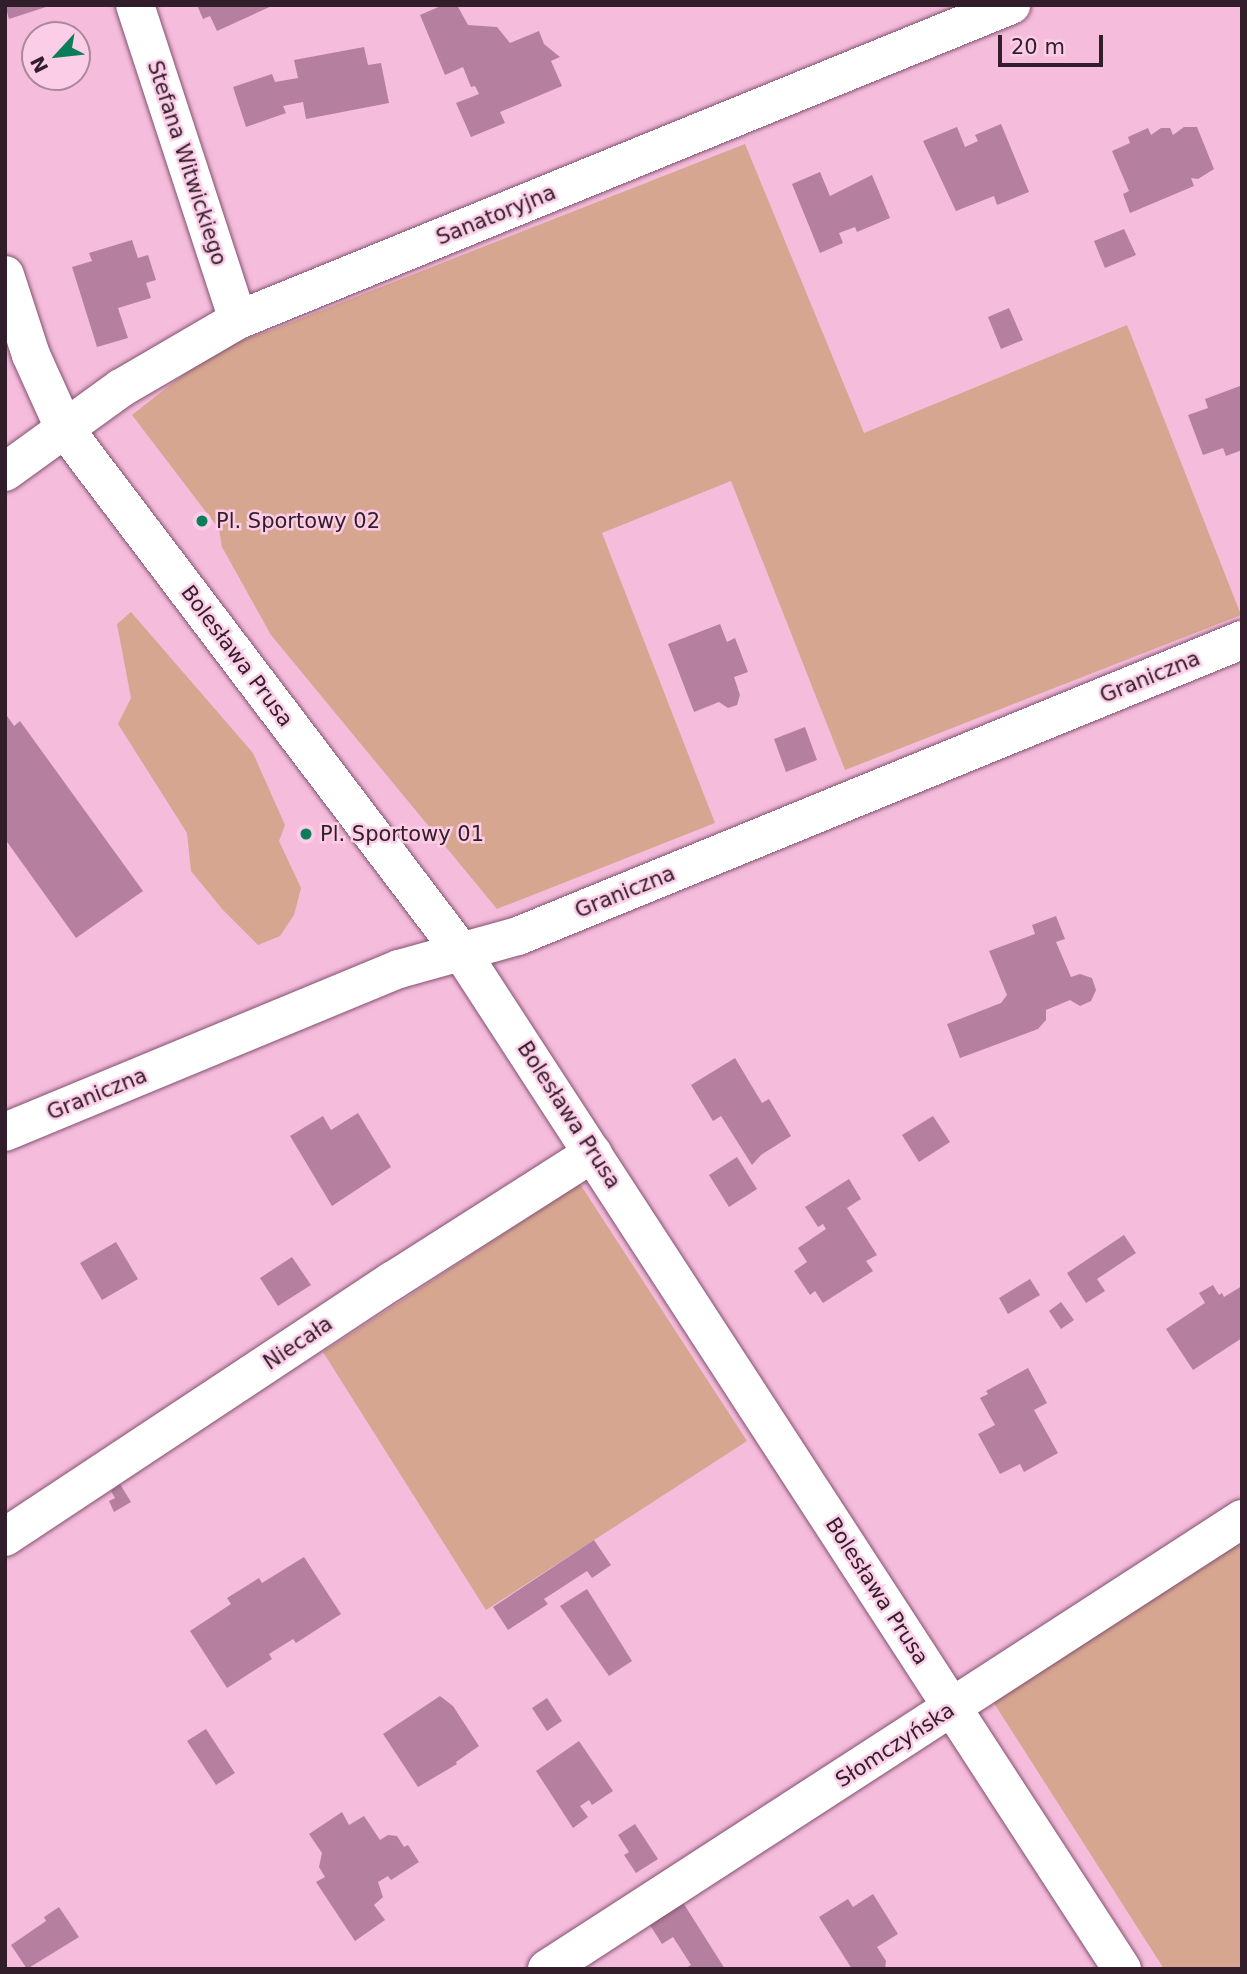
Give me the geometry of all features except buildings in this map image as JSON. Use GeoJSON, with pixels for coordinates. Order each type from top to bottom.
{"type":"FeatureCollection","features":[{"type":"Feature","properties":{"kind":"street","name":"Stefana Witwickiego"},"geometry":{"type":"LineString","coordinates":[[135,5],[238,320]]}},
{"type":"Feature","properties":{"kind":"street","name":"Sanatoryjna"},"geometry":{"type":"LineString","coordinates":[[5,472],[121,388],[238,320],[1011,5]]}},
{"type":"Feature","properties":{"kind":"street","name":"Bolesława Prusa"},"geometry":{"type":"LineString","coordinates":[[5,275],[31,355],[64,428],[460,950],[1122,1969]]}},
{"type":"Feature","properties":{"kind":"street","name":"Graniczna"},"geometry":{"type":"LineString","coordinates":[[5,1132],[399,969],[518,936],[1242,640]]}},
{"type":"Feature","properties":{"kind":"street","name":"Niecała"},"geometry":{"type":"LineString","coordinates":[[5,1537],[392,1280],[593,1153]]}},
{"type":"Feature","properties":{"kind":"street","name":"Słomczyńska"},"geometry":{"type":"LineString","coordinates":[[547,1969],[1242,1519]]}},
{"type":"Feature","properties":{"kind":"shaded area"},"geometry":{"type":"Polygon","coordinates":[[[745,144],[864,433],[1127,325],[1241,615],[845,770],[731,481],[602,533],[715,823],[497,909],[271,635],[222,547],[219,529],[132,415],[216,349],[274,329],[745,144]]]}},
{"type":"Feature","properties":{"kind":"shaded area"},"geometry":{"type":"Polygon","coordinates":[[[131,612],[253,753],[285,825],[279,841],[301,888],[294,915],[280,936],[258,945],[223,910],[191,871],[187,833],[118,724],[131,698],[117,624],[131,612]]]}},
{"type":"Feature","properties":{"kind":"shaded area"},"geometry":{"type":"Polygon","coordinates":[[[580,1184],[747,1441],[486,1610],[323,1352],[580,1184]]]}},
{"type":"Feature","properties":{"kind":"shaded area"},"geometry":{"type":"Polygon","coordinates":[[[1242,1538],[1242,1969],[1164,1969],[992,1700],[1242,1538]]]}},
{"type":"Feature","properties":{"kind":"place","name":"Pl. Sportowy 02"},"geometry":{"type":"Point","coordinates":[202,521]}},
{"type":"Feature","properties":{"kind":"place","name":"Pl. Sportowy 01"},"geometry":{"type":"Point","coordinates":[306,834]}}]}
